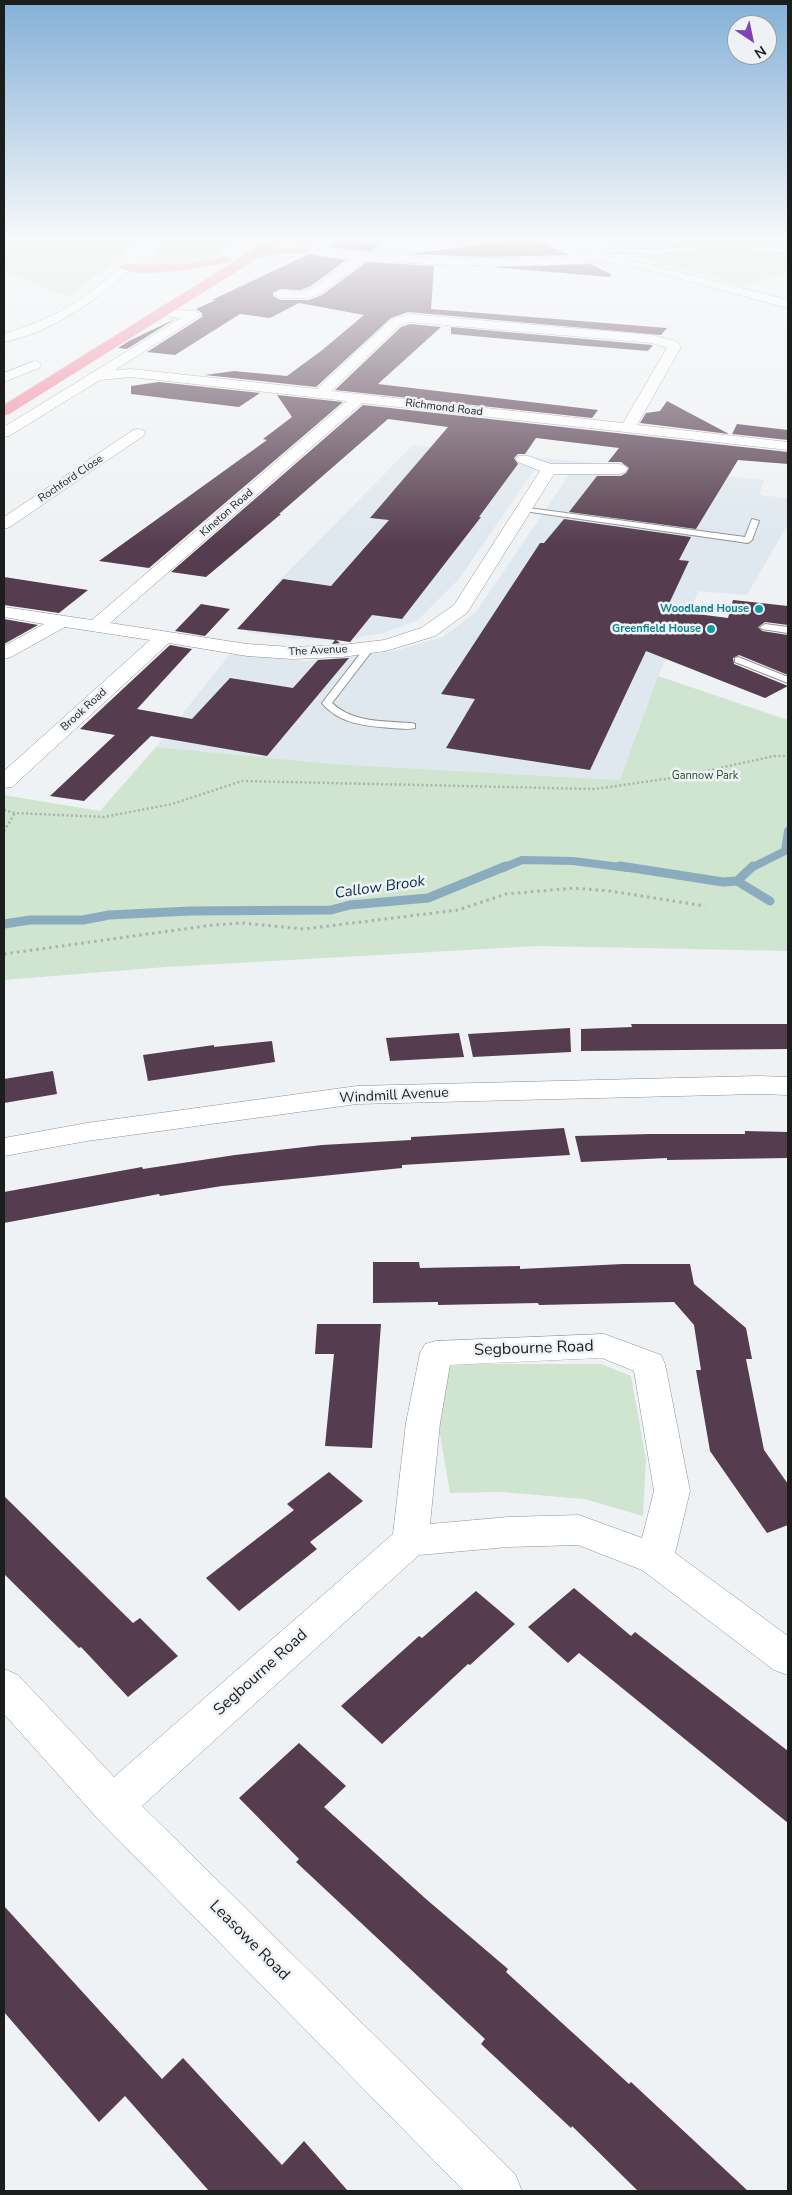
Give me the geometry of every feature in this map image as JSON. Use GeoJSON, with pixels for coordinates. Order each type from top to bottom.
{"type":"FeatureCollection","features":[{"type":"Feature","properties":{"kind":"highway"},"geometry":{"type":"LineString","coordinates":[[4,396],[95,339]]}},
{"type":"Feature","properties":{"kind":"highway"},"geometry":{"type":"LineString","coordinates":[[4,411],[119,339]]}},
{"type":"Feature","properties":{"kind":"street"},"geometry":{"type":"LineString","coordinates":[[4,433],[101,376],[125,358],[155,339]]}},
{"type":"Feature","properties":{"kind":"street"},"geometry":{"type":"LineString","coordinates":[[320,394],[378,339]]}},
{"type":"Feature","properties":{"kind":"street"},"geometry":{"type":"LineString","coordinates":[[628,429],[674,347],[671,344],[654,339]]}},
{"type":"Feature","properties":{"kind":"street"},"geometry":{"type":"LineString","coordinates":[[4,378],[34,365]]}},
{"type":"Feature","properties":{"kind":"street","name":"Richmond Road"},"geometry":{"type":"LineString","coordinates":[[101,376],[131,373],[788,446]]}},
{"type":"Feature","properties":{"kind":"street","name":"Kineton Road"},"geometry":{"type":"LineString","coordinates":[[95,627],[359,398]]}},
{"type":"Feature","properties":{"kind":"street","name":"Rochford Close"},"geometry":{"type":"LineString","coordinates":[[4,524],[138,433]]}},
{"type":"Feature","properties":{"kind":"street"},"geometry":{"type":"LineString","coordinates":[[523,458],[548,469],[620,469]]}},
{"type":"Feature","properties":{"kind":"street","name":"The Avenue"},"geometry":{"type":"LineString","coordinates":[[4,612],[247,650],[292,653],[386,645],[428,632],[461,609],[548,469]]}},
{"type":"Feature","properties":{"kind":"street"},"geometry":{"type":"LineString","coordinates":[[4,653],[61,622]]}},
{"type":"Feature","properties":{"kind":"street","name":"Brook Road"},"geometry":{"type":"LineString","coordinates":[[4,782],[164,638]]}},
{"type":"Feature","properties":{"kind":"street","name":"Windmill Avenue"},"geometry":{"type":"LineString","coordinates":[[4,1147],[87,1132],[357,1095],[760,1084],[788,1086]]}},
{"type":"Feature","properties":{"kind":"street","name":"Segbourne Road"},"geometry":{"type":"LineString","coordinates":[[113,1804],[410,1541],[423,1423],[436,1353],[604,1346],[649,1364],[672,1491],[655,1559]]}},
{"type":"Feature","properties":{"kind":"street"},"geometry":{"type":"LineString","coordinates":[[410,1541],[508,1532],[578,1530],[655,1559],[788,1658]]}},
{"type":"Feature","properties":{"kind":"street","name":"Leasowe Road"},"geometry":{"type":"LineString","coordinates":[[4,1687],[113,1804],[498,2191]]}},
{"type":"Feature","properties":{"kind":"lane"},"geometry":{"type":"LineString","coordinates":[[524,509],[748,540],[755,520]]}},
{"type":"Feature","properties":{"kind":"lane"},"geometry":{"type":"LineString","coordinates":[[766,626],[788,630]]}},
{"type":"Feature","properties":{"kind":"lane"},"geometry":{"type":"LineString","coordinates":[[370,647],[327,703],[334,712],[348,719],[411,726]]}},
{"type":"Feature","properties":{"kind":"lane"},"geometry":{"type":"LineString","coordinates":[[738,660],[788,680]]}},
{"type":"Feature","properties":{"kind":"path"},"geometry":{"type":"LineString","coordinates":[[4,810],[15,813],[104,817],[172,804],[242,781],[595,789],[679,777],[774,756],[788,756]]}},
{"type":"Feature","properties":{"kind":"path"},"geometry":{"type":"LineString","coordinates":[[4,831],[15,813]]}},
{"type":"Feature","properties":{"kind":"path"},"geometry":{"type":"LineString","coordinates":[[4,954],[213,925],[242,923],[295,929],[312,928],[458,910],[506,894],[536,890],[574,888],[601,890],[705,906]]}},
{"type":"Feature","properties":{"kind":"shaded area"},"geometry":{"type":"Polygon","coordinates":[[[413,445],[764,480],[759,495],[788,498],[788,524],[747,595],[699,591],[658,676],[621,780],[333,764],[156,747],[230,654],[306,661],[390,652],[443,637],[476,612],[573,469],[537,466],[459,579],[418,620],[384,633],[342,640],[295,639],[247,632],[270,606],[275,590],[273,587],[413,445]]]}},
{"type":"Feature","properties":{"kind":"green space","name":"Gannow Park"},"geometry":{"type":"Polygon","coordinates":[[[658,676],[788,720],[788,951],[538,946],[166,967],[4,980],[4,795],[100,811],[156,747],[333,764],[620,780],[658,676]]]}},
{"type":"Feature","properties":{"kind":"green space"},"geometry":{"type":"Polygon","coordinates":[[[448,1364],[601,1364],[631,1376],[646,1460],[643,1516],[584,1499],[501,1492],[450,1493],[438,1423],[448,1364]]]}},
{"type":"Feature","properties":{"kind":"building"},"geometry":{"type":"Polygon","coordinates":[[[142,339],[127,349],[118,348],[129,341],[142,339]]]}},
{"type":"Feature","properties":{"kind":"building"},"geometry":{"type":"Polygon","coordinates":[[[167,339],[200,339],[175,355],[147,352],[167,339]]]}},
{"type":"Feature","properties":{"kind":"building"},"geometry":{"type":"Polygon","coordinates":[[[335,339],[368,339],[316,387],[205,375],[234,371],[287,376],[335,339]]]}},
{"type":"Feature","properties":{"kind":"building"},"geometry":{"type":"Polygon","coordinates":[[[388,339],[427,339],[378,384],[598,410],[592,418],[335,390],[388,339]]]}},
{"type":"Feature","properties":{"kind":"building"},"geometry":{"type":"Polygon","coordinates":[[[511,339],[591,339],[653,345],[648,351],[511,339]]]}},
{"type":"Feature","properties":{"kind":"building"},"geometry":{"type":"Polygon","coordinates":[[[159,382],[260,393],[239,407],[131,394],[131,386],[159,382]]]}},
{"type":"Feature","properties":{"kind":"building"},"geometry":{"type":"Polygon","coordinates":[[[277,395],[343,402],[149,568],[99,561],[267,440],[263,439],[292,417],[277,395]]]}},
{"type":"Feature","properties":{"kind":"building"},"geometry":{"type":"Polygon","coordinates":[[[667,401],[729,434],[640,423],[646,413],[660,411],[667,401]]]}},
{"type":"Feature","properties":{"kind":"building"},"geometry":{"type":"Polygon","coordinates":[[[363,405],[788,452],[788,464],[738,460],[696,529],[569,512],[597,476],[621,476],[629,468],[621,462],[608,462],[619,448],[536,438],[525,454],[518,454],[514,458],[518,464],[479,517],[481,517],[402,619],[372,615],[350,642],[336,640],[340,643],[332,644],[335,640],[237,629],[283,579],[331,586],[389,520],[370,518],[448,427],[388,419],[279,514],[281,514],[206,577],[171,572],[363,405]]]}},
{"type":"Feature","properties":{"kind":"building"},"geometry":{"type":"Polygon","coordinates":[[[737,424],[788,430],[788,440],[732,434],[737,424]]]}},
{"type":"Feature","properties":{"kind":"building"},"geometry":{"type":"Polygon","coordinates":[[[564,519],[691,537],[679,560],[689,561],[666,610],[728,618],[733,600],[788,606],[788,625],[765,622],[758,627],[762,631],[788,635],[788,675],[739,655],[733,658],[734,664],[788,686],[765,698],[646,651],[590,770],[446,748],[475,699],[441,694],[540,543],[544,543],[564,519]]]}},
{"type":"Feature","properties":{"kind":"building"},"geometry":{"type":"Polygon","coordinates":[[[4,577],[88,590],[59,613],[4,605],[4,577]]]}},
{"type":"Feature","properties":{"kind":"building"},"geometry":{"type":"Polygon","coordinates":[[[201,604],[230,609],[205,636],[175,631],[201,604]]]}},
{"type":"Feature","properties":{"kind":"building"},"geometry":{"type":"Polygon","coordinates":[[[4,619],[38,625],[4,644],[4,619]]]}},
{"type":"Feature","properties":{"kind":"building"},"geometry":{"type":"Polygon","coordinates":[[[170,645],[192,649],[137,709],[192,719],[230,678],[293,688],[318,660],[349,658],[267,756],[151,736],[84,801],[50,796],[115,735],[80,729],[170,645]]]}},
{"type":"Feature","properties":{"kind":"building"},"geometry":{"type":"Polygon","coordinates":[[[631,1024],[788,1024],[788,1049],[581,1051],[581,1029],[632,1027],[631,1024]]]}},
{"type":"Feature","properties":{"kind":"building"},"geometry":{"type":"Polygon","coordinates":[[[570,1028],[571,1052],[473,1057],[468,1034],[570,1028]]]}},
{"type":"Feature","properties":{"kind":"building"},"geometry":{"type":"Polygon","coordinates":[[[459,1033],[464,1057],[390,1061],[386,1038],[459,1033]]]}},
{"type":"Feature","properties":{"kind":"building"},"geometry":{"type":"Polygon","coordinates":[[[272,1041],[275,1062],[148,1081],[143,1055],[214,1045],[214,1047],[272,1041]]]}},
{"type":"Feature","properties":{"kind":"building"},"geometry":{"type":"Polygon","coordinates":[[[53,1071],[57,1094],[4,1103],[4,1079],[53,1071]]]}},
{"type":"Feature","properties":{"kind":"building"},"geometry":{"type":"Polygon","coordinates":[[[564,1128],[570,1155],[402,1165],[402,1168],[222,1186],[160,1196],[159,1194],[4,1223],[4,1192],[142,1167],[143,1169],[235,1155],[322,1145],[411,1140],[411,1137],[564,1128]]]}},
{"type":"Feature","properties":{"kind":"building"},"geometry":{"type":"Polygon","coordinates":[[[745,1131],[788,1132],[788,1158],[667,1160],[667,1158],[581,1162],[575,1136],[745,1134],[745,1131]]]}},
{"type":"Feature","properties":{"kind":"building"},"geometry":{"type":"Polygon","coordinates":[[[373,1262],[419,1262],[420,1268],[520,1266],[520,1269],[623,1264],[690,1264],[694,1284],[746,1328],[752,1359],[746,1359],[764,1450],[788,1484],[788,1525],[767,1533],[710,1451],[696,1370],[701,1370],[694,1325],[674,1302],[539,1305],[538,1303],[438,1305],[438,1302],[373,1303],[373,1262]]]}},
{"type":"Feature","properties":{"kind":"building"},"geometry":{"type":"Polygon","coordinates":[[[317,1324],[381,1324],[372,1448],[325,1446],[334,1354],[315,1354],[317,1324]]]}},
{"type":"Feature","properties":{"kind":"building"},"geometry":{"type":"Polygon","coordinates":[[[329,1472],[363,1501],[310,1542],[317,1549],[239,1611],[206,1578],[294,1510],[287,1504],[329,1472]]]}},
{"type":"Feature","properties":{"kind":"building"},"geometry":{"type":"Polygon","coordinates":[[[4,1496],[133,1623],[140,1618],[178,1656],[128,1697],[81,1647],[79,1648],[4,1574],[4,1496]]]}},
{"type":"Feature","properties":{"kind":"building"},"geometry":{"type":"Polygon","coordinates":[[[574,1588],[631,1636],[635,1632],[788,1751],[788,1823],[579,1653],[568,1663],[528,1627],[574,1588]]]}},
{"type":"Feature","properties":{"kind":"building"},"geometry":{"type":"Polygon","coordinates":[[[476,1591],[515,1624],[470,1665],[468,1664],[382,1744],[341,1706],[419,1636],[422,1638],[476,1591]]]}},
{"type":"Feature","properties":{"kind":"building"},"geometry":{"type":"Polygon","coordinates":[[[299,1743],[346,1786],[324,1807],[426,1899],[508,1969],[506,1972],[629,2084],[631,2082],[748,2191],[638,2191],[572,2126],[571,2128],[481,2044],[485,2039],[296,1862],[299,1859],[239,1798],[299,1743]]]}},
{"type":"Feature","properties":{"kind":"building"},"geometry":{"type":"Polygon","coordinates":[[[4,1906],[162,2079],[183,2058],[282,2165],[304,2141],[348,2191],[209,2191],[125,2096],[99,2122],[4,2012],[4,1906]]]}},
{"type":"Feature","properties":{"kind":"waterway","name":"Callow Brook"},"geometry":{"type":"LineString","coordinates":[[751,868],[785,851],[788,831]]}},
{"type":"Feature","properties":{"kind":"waterway","name":"Callow Brook"},"geometry":{"type":"LineString","coordinates":[[503,868],[522,860],[573,861],[628,868]]}},
{"type":"Feature","properties":{"kind":"waterway","name":"Callow Brook"},"geometry":{"type":"LineString","coordinates":[[4,924],[30,920],[83,920],[109,915],[190,911],[331,910],[350,905],[428,898],[506,866]]}},
{"type":"Feature","properties":{"kind":"waterway","name":"Callow Brook"},"geometry":{"type":"LineString","coordinates":[[620,866],[723,882],[737,881]]}},
{"type":"Feature","properties":{"kind":"waterway","name":"Callow Brook"},"geometry":{"type":"LineString","coordinates":[[737,881],[753,866]]}},
{"type":"Feature","properties":{"kind":"waterway"},"geometry":{"type":"LineString","coordinates":[[737,881],[770,901]]}},
{"type":"Feature","properties":{"kind":"place","name":"Woodland House"},"geometry":{"type":"Point","coordinates":[759,609]}},
{"type":"Feature","properties":{"kind":"place","name":"Greenfield House"},"geometry":{"type":"Point","coordinates":[711,629]}}]}
